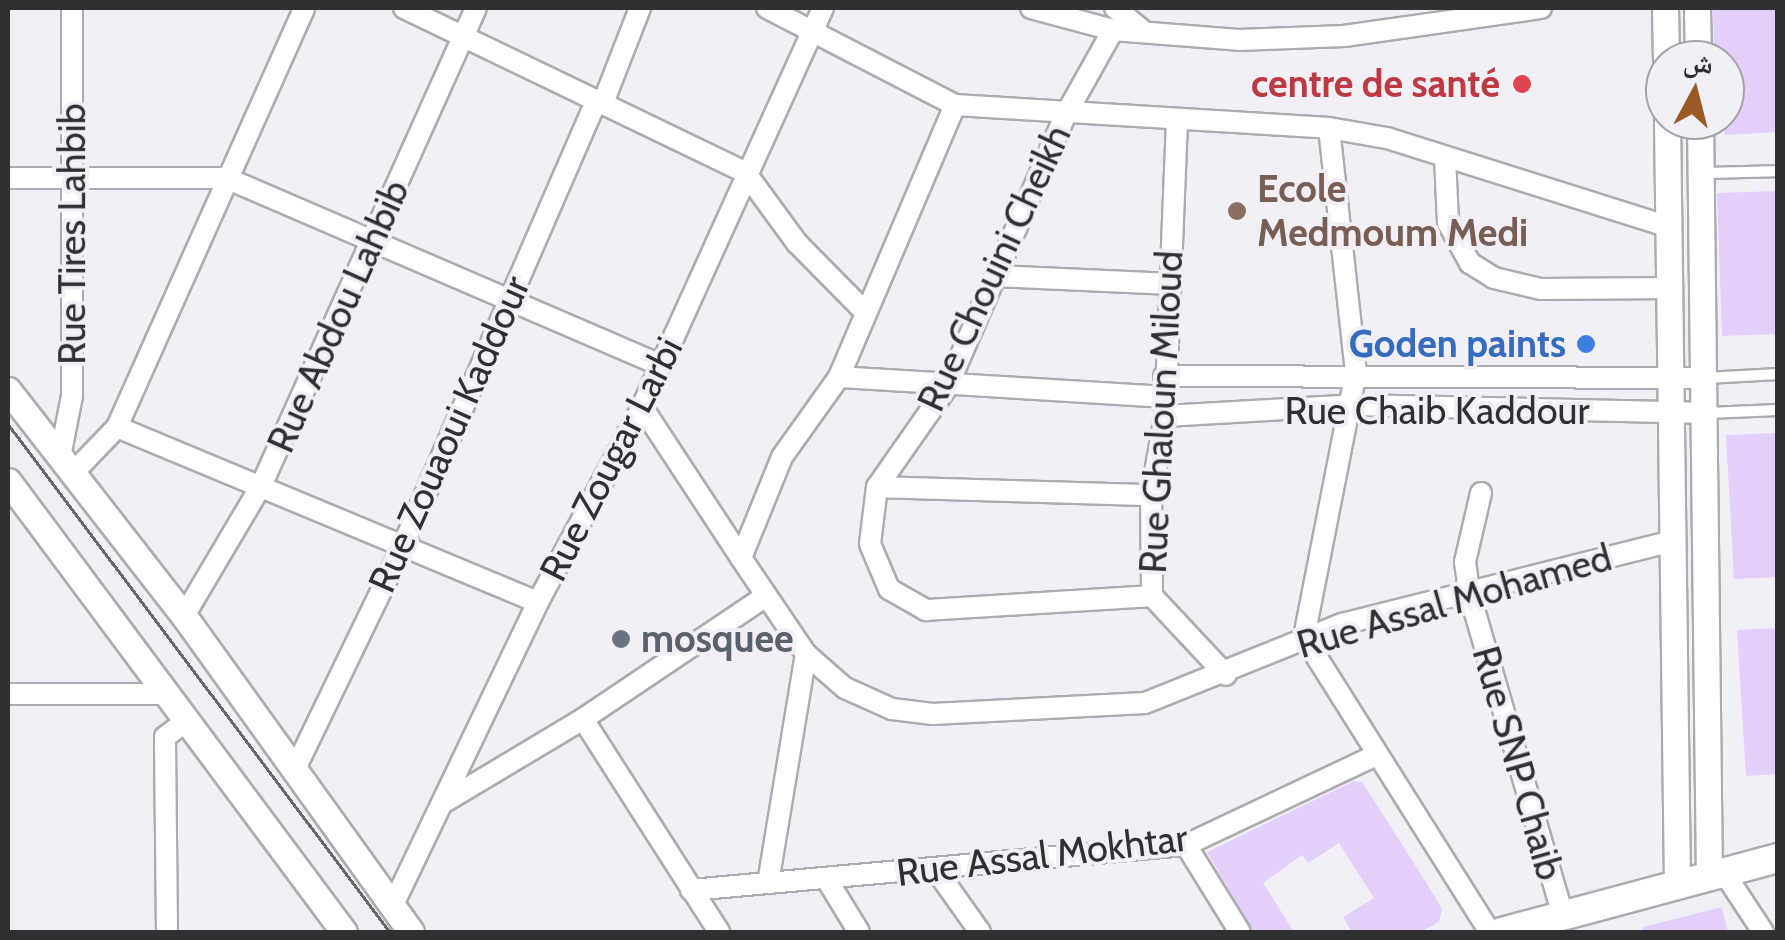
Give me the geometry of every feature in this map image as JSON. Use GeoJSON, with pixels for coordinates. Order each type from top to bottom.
{"type":"FeatureCollection","features":[{"type":"Feature","properties":{"kind":"main road"},"geometry":{"type":"LineString","coordinates":[[1502,932],[1580,919],[1677,882],[1778,858]]}},
{"type":"Feature","properties":{"kind":"street","name":"Rue Tires Lahbib"},"geometry":{"type":"LineString","coordinates":[[66,466],[72,396],[72,8]]}},
{"type":"Feature","properties":{"kind":"street"},"geometry":{"type":"LineString","coordinates":[[66,466],[117,427],[304,8]]}},
{"type":"Feature","properties":{"kind":"street"},"geometry":{"type":"LineString","coordinates":[[404,8],[745,172],[797,243],[865,312]]}},
{"type":"Feature","properties":{"kind":"street","name":"Rue Abdou Lahbib"},"geometry":{"type":"LineString","coordinates":[[184,616],[261,486],[476,8]]}},
{"type":"Feature","properties":{"kind":"street","name":"Rue Zouaoui Kaddour"},"geometry":{"type":"LineString","coordinates":[[296,767],[401,550],[505,304],[640,8]]}},
{"type":"Feature","properties":{"kind":"street"},"geometry":{"type":"LineString","coordinates":[[767,8],[955,106],[1065,116],[1329,128],[1445,158],[1670,228]]}},
{"type":"Feature","properties":{"kind":"street","name":"Rue Zougar Larbi"},"geometry":{"type":"LineString","coordinates":[[392,907],[538,602],[642,407],[745,172],[824,8]]}},
{"type":"Feature","properties":{"kind":"street"},"geometry":{"type":"LineString","coordinates":[[1031,8],[1113,30],[1141,29],[1239,40],[1344,36],[1541,8]]}},
{"type":"Feature","properties":{"kind":"street"},"geometry":{"type":"LineString","coordinates":[[1115,8],[1141,29]]}},
{"type":"Feature","properties":{"kind":"street"},"geometry":{"type":"LineString","coordinates":[[1664,8],[1665,40]]}},
{"type":"Feature","properties":{"kind":"street"},"geometry":{"type":"LineString","coordinates":[[1696,8],[1697,40]]}},
{"type":"Feature","properties":{"kind":"street","name":"Rue Chouini Cheikh"},"geometry":{"type":"LineString","coordinates":[[1113,30],[1065,116],[947,387],[878,487],[869,521],[875,568],[889,588],[926,610],[1152,596]]}},
{"type":"Feature","properties":{"kind":"street"},"geometry":{"type":"LineString","coordinates":[[740,558],[782,457],[840,378],[955,106]]}},
{"type":"Feature","properties":{"kind":"street","name":"Rue Ghaloun Miloud"},"geometry":{"type":"LineString","coordinates":[[1177,120],[1165,407],[1151,495],[1152,596],[1226,675]]}},
{"type":"Feature","properties":{"kind":"street"},"geometry":{"type":"LineString","coordinates":[[1329,128],[1356,372],[1354,404],[1304,637],[1490,932]]}},
{"type":"Feature","properties":{"kind":"street"},"geometry":{"type":"LineString","coordinates":[[1668,140],[1672,378],[1669,542],[1677,882]]}},
{"type":"Feature","properties":{"kind":"street"},"geometry":{"type":"LineString","coordinates":[[1700,140],[1716,873],[1763,932]]}},
{"type":"Feature","properties":{"kind":"street"},"geometry":{"type":"LineString","coordinates":[[1445,158],[1448,223],[1470,263],[1494,278],[1542,289],[1671,288]]}},
{"type":"Feature","properties":{"kind":"street"},"geometry":{"type":"LineString","coordinates":[[8,178],[226,178],[373,240],[505,304],[661,365]]}},
{"type":"Feature","properties":{"kind":"street"},"geometry":{"type":"LineString","coordinates":[[994,276],[1168,284]]}},
{"type":"Feature","properties":{"kind":"street"},"geometry":{"type":"LineString","coordinates":[[1164,376],[1356,372],[1706,378]]}},
{"type":"Feature","properties":{"kind":"street","name":"Rue Chaib Kaddour"},"geometry":{"type":"LineString","coordinates":[[840,378],[1165,407],[1354,404],[1708,413]]}},
{"type":"Feature","properties":{"kind":"street"},"geometry":{"type":"LineString","coordinates":[[8,390],[184,616],[411,932]]}},
{"type":"Feature","properties":{"kind":"street","name":"Rue Assal Mohamed"},"geometry":{"type":"LineString","coordinates":[[642,407],[762,598],[806,654],[868,700],[933,714],[1145,703],[1226,675],[1304,637],[1669,542]]}},
{"type":"Feature","properties":{"kind":"street"},"geometry":{"type":"LineString","coordinates":[[117,427],[261,486],[401,550],[538,602]]}},
{"type":"Feature","properties":{"kind":"street"},"geometry":{"type":"LineString","coordinates":[[878,487],[1151,495]]}},
{"type":"Feature","properties":{"kind":"street"},"geometry":{"type":"LineString","coordinates":[[10,489],[344,932]]}},
{"type":"Feature","properties":{"kind":"street","name":"Rue SNP Chaib"},"geometry":{"type":"LineString","coordinates":[[1482,494],[1465,562],[1468,592],[1580,919]]}},
{"type":"Feature","properties":{"kind":"street"},"geometry":{"type":"LineString","coordinates":[[446,801],[583,719],[762,598]]}},
{"type":"Feature","properties":{"kind":"street"},"geometry":{"type":"LineString","coordinates":[[768,882],[806,654]]}},
{"type":"Feature","properties":{"kind":"street"},"geometry":{"type":"LineString","coordinates":[[8,694],[164,694]]}},
{"type":"Feature","properties":{"kind":"street"},"geometry":{"type":"LineString","coordinates":[[583,719],[719,932]]}},
{"type":"Feature","properties":{"kind":"street"},"geometry":{"type":"LineString","coordinates":[[167,932],[165,737],[185,722]]}},
{"type":"Feature","properties":{"kind":"street","name":"Rue Assal Mokhtar"},"geometry":{"type":"LineString","coordinates":[[691,890],[1186,845],[1376,754]]}},
{"type":"Feature","properties":{"kind":"street"},"geometry":{"type":"LineString","coordinates":[[1186,845],[1240,932]]}},
{"type":"Feature","properties":{"kind":"street"},"geometry":{"type":"LineString","coordinates":[[936,870],[980,932]]}},
{"type":"Feature","properties":{"kind":"street"},"geometry":{"type":"LineString","coordinates":[[826,878],[859,932]]}},
{"type":"Feature","properties":{"kind":"lane"},"geometry":{"type":"LineString","coordinates":[[1701,173],[1778,171]]}},
{"type":"Feature","properties":{"kind":"lane"},"geometry":{"type":"LineString","coordinates":[[1706,378],[1778,374]]}},
{"type":"Feature","properties":{"kind":"lane"},"geometry":{"type":"LineString","coordinates":[[1708,413],[1778,410]]}},
{"type":"Feature","properties":{"kind":"building"},"geometry":{"type":"Polygon","coordinates":[[[1713,8],[1778,8],[1778,132],[1745,134],[1745,40],[1714,40],[1713,8]]]}},
{"type":"Feature","properties":{"kind":"building"},"geometry":{"type":"Polygon","coordinates":[[[1778,191],[1778,334],[1722,336],[1717,193],[1778,191]]]}},
{"type":"Feature","properties":{"kind":"building"},"geometry":{"type":"Polygon","coordinates":[[[1778,433],[1778,577],[1734,579],[1726,435],[1778,433]]]}},
{"type":"Feature","properties":{"kind":"building"},"geometry":{"type":"Polygon","coordinates":[[[1778,628],[1778,774],[1746,776],[1737,630],[1778,628]]]}},
{"type":"Feature","properties":{"kind":"building"},"geometry":{"type":"Polygon","coordinates":[[[1354,781],[1362,782],[1426,882],[1442,909],[1439,922],[1420,932],[1352,932],[1343,917],[1374,898],[1339,843],[1308,863],[1302,855],[1263,883],[1294,932],[1254,932],[1207,852],[1354,781]]]}},
{"type":"Feature","properties":{"kind":"building"},"geometry":{"type":"Polygon","coordinates":[[[1722,907],[1728,932],[1643,932],[1643,927],[1722,907]]]}},
{"type":"Feature","properties":{"kind":"tram line"},"geometry":{"type":"LineString","coordinates":[[8,424],[390,932]]}},
{"type":"Feature","properties":{"kind":"place","name":"centre de santé"},"geometry":{"type":"Point","coordinates":[1522,84]}},
{"type":"Feature","properties":{"kind":"place","name":"Ecole Medmoum Medi"},"geometry":{"type":"Point","coordinates":[1237,211]}},
{"type":"Feature","properties":{"kind":"place","name":"Goden paints"},"geometry":{"type":"Point","coordinates":[1586,344]}},
{"type":"Feature","properties":{"kind":"place","name":"mosquee"},"geometry":{"type":"Point","coordinates":[621,639]}}]}
